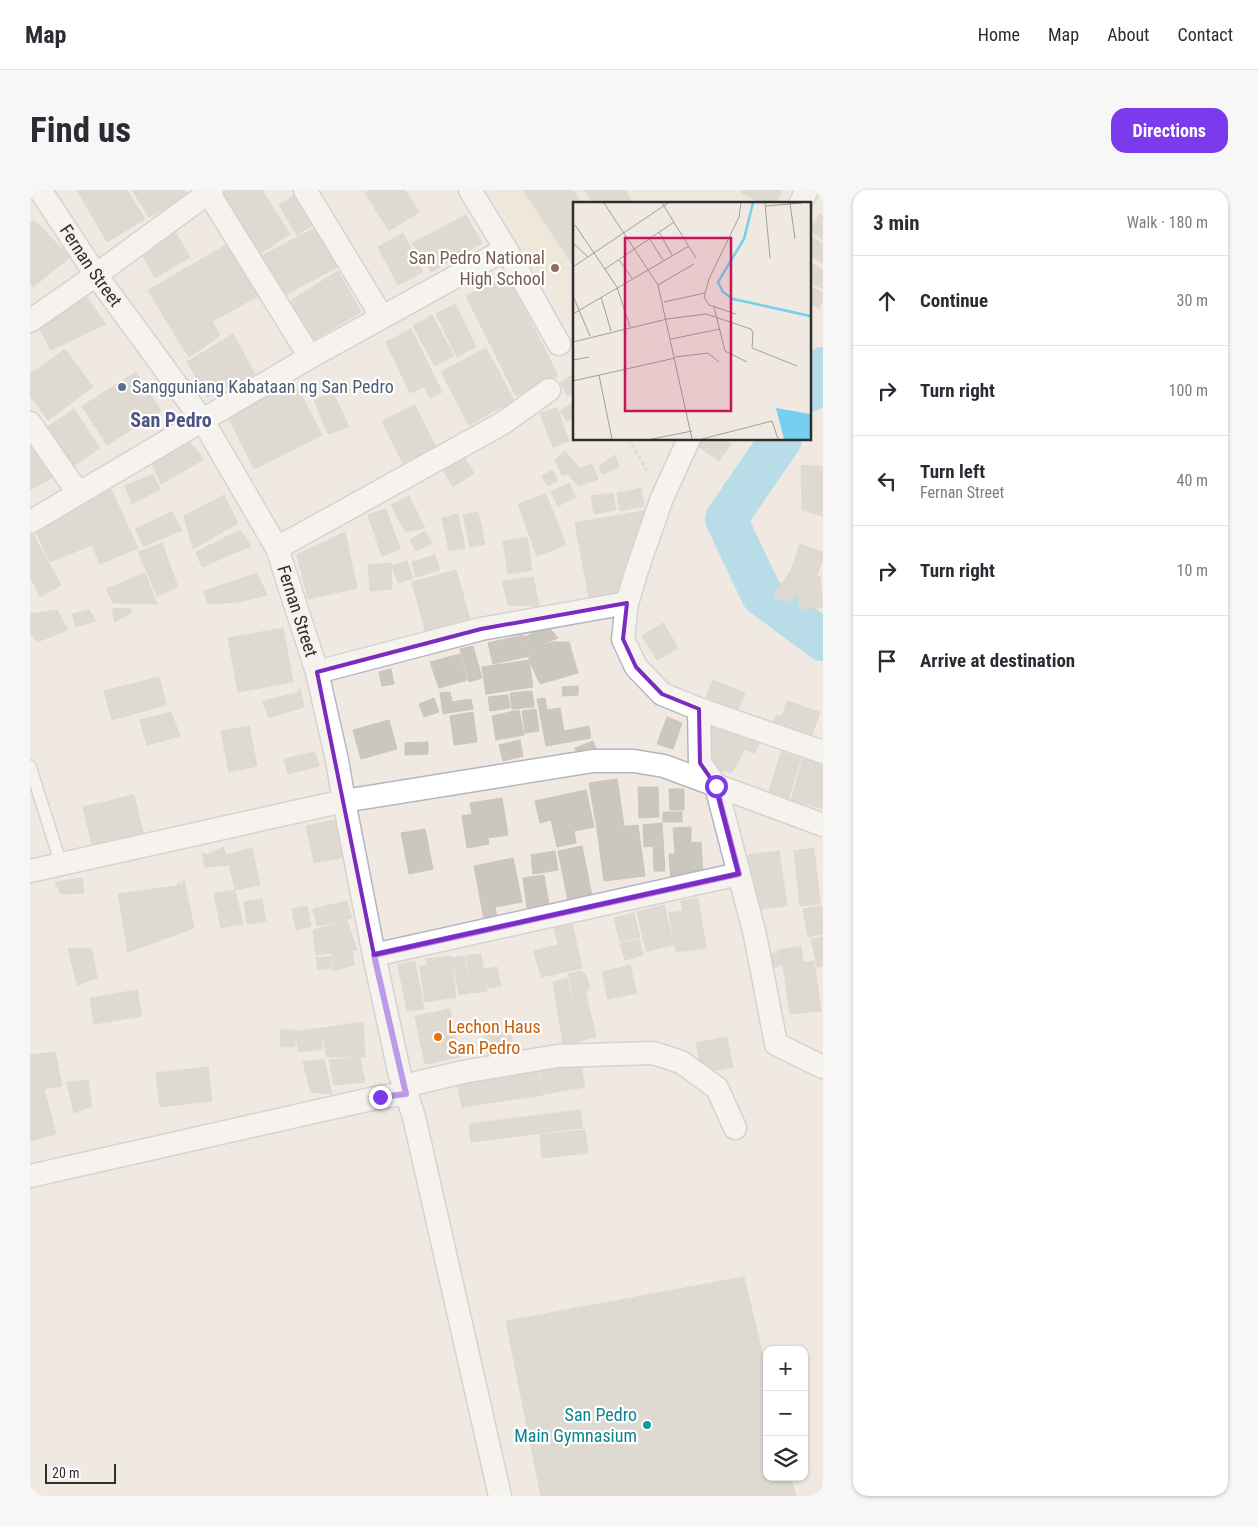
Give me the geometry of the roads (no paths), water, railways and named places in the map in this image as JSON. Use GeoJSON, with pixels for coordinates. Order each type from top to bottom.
{"type":"FeatureCollection","features":[{"type":"Feature","properties":{"kind":"street","name":"Fernan Street"},"geometry":{"type":"LineString","coordinates":[[40,190],[96,276],[203,421],[278,548],[317,672],[337,760],[374,955],[405,1090],[414,1117],[500,1496]]}},
{"type":"Feature","properties":{"kind":"street"},"geometry":{"type":"LineString","coordinates":[[305,190],[382,317]]}},
{"type":"Feature","properties":{"kind":"street"},"geometry":{"type":"LineString","coordinates":[[470,190],[506,249],[559,344]]}},
{"type":"Feature","properties":{"kind":"street"},"geometry":{"type":"LineString","coordinates":[[801,202],[807,190]]}},
{"type":"Feature","properties":{"kind":"street"},"geometry":{"type":"LineString","coordinates":[[30,322],[96,276],[210,191],[310,357]]}},
{"type":"Feature","properties":{"kind":"street"},"geometry":{"type":"LineString","coordinates":[[30,522],[310,357],[506,249]]}},
{"type":"Feature","properties":{"kind":"street"},"geometry":{"type":"LineString","coordinates":[[278,548],[503,423],[549,390]]}},
{"type":"Feature","properties":{"kind":"street"},"geometry":{"type":"LineString","coordinates":[[30,423],[78,492]]}},
{"type":"Feature","properties":{"kind":"street"},"geometry":{"type":"LineString","coordinates":[[689,440],[662,498],[627,603],[623,639],[636,667],[662,694],[699,709],[823,752]]}},
{"type":"Feature","properties":{"kind":"street"},"geometry":{"type":"LineString","coordinates":[[317,672],[480,629],[627,603]]}},
{"type":"Feature","properties":{"kind":"street"},"geometry":{"type":"LineString","coordinates":[[699,709],[700,763],[716,786],[755,935],[776,1044],[823,1067]]}},
{"type":"Feature","properties":{"kind":"street"},"geometry":{"type":"LineString","coordinates":[[30,871],[344,801],[593,761],[634,761],[664,766],[823,825]]}},
{"type":"Feature","properties":{"kind":"street"},"geometry":{"type":"LineString","coordinates":[[374,955],[739,874]]}},
{"type":"Feature","properties":{"kind":"street"},"geometry":{"type":"LineString","coordinates":[[30,1176],[371,1099],[463,1072],[557,1056],[653,1053],[681,1062],[717,1088],[735,1128]]}},
{"type":"Feature","properties":{"kind":"lane"},"geometry":{"type":"LineString","coordinates":[[30,766],[61,864]]}},
{"type":"Feature","properties":{"kind":"waterway"},"geometry":{"type":"LineString","coordinates":[[810,389],[823,368]]}},
{"type":"Feature","properties":{"kind":"waterway"},"geometry":{"type":"LineString","coordinates":[[780,440],[726,519],[762,595],[823,640]]}},
{"type":"Feature","properties":{"kind":"place","name":"San Pedro National High School"},"geometry":{"type":"Point","coordinates":[555,268]}},
{"type":"Feature","properties":{"kind":"place","name":"Sangguniang Kabataan ng San Pedro"},"geometry":{"type":"Point","coordinates":[122,387]}},
{"type":"Feature","properties":{"kind":"place","name":"Lechon Haus San Pedro"},"geometry":{"type":"Point","coordinates":[438,1037]}},
{"type":"Feature","properties":{"kind":"place","name":"San Pedro Main Gymnasium"},"geometry":{"type":"Point","coordinates":[647,1425]}},
{"type":"Feature","properties":{"kind":"district","name":"San Pedro"},"geometry":{"type":"Point","coordinates":[171,420]}}]}
